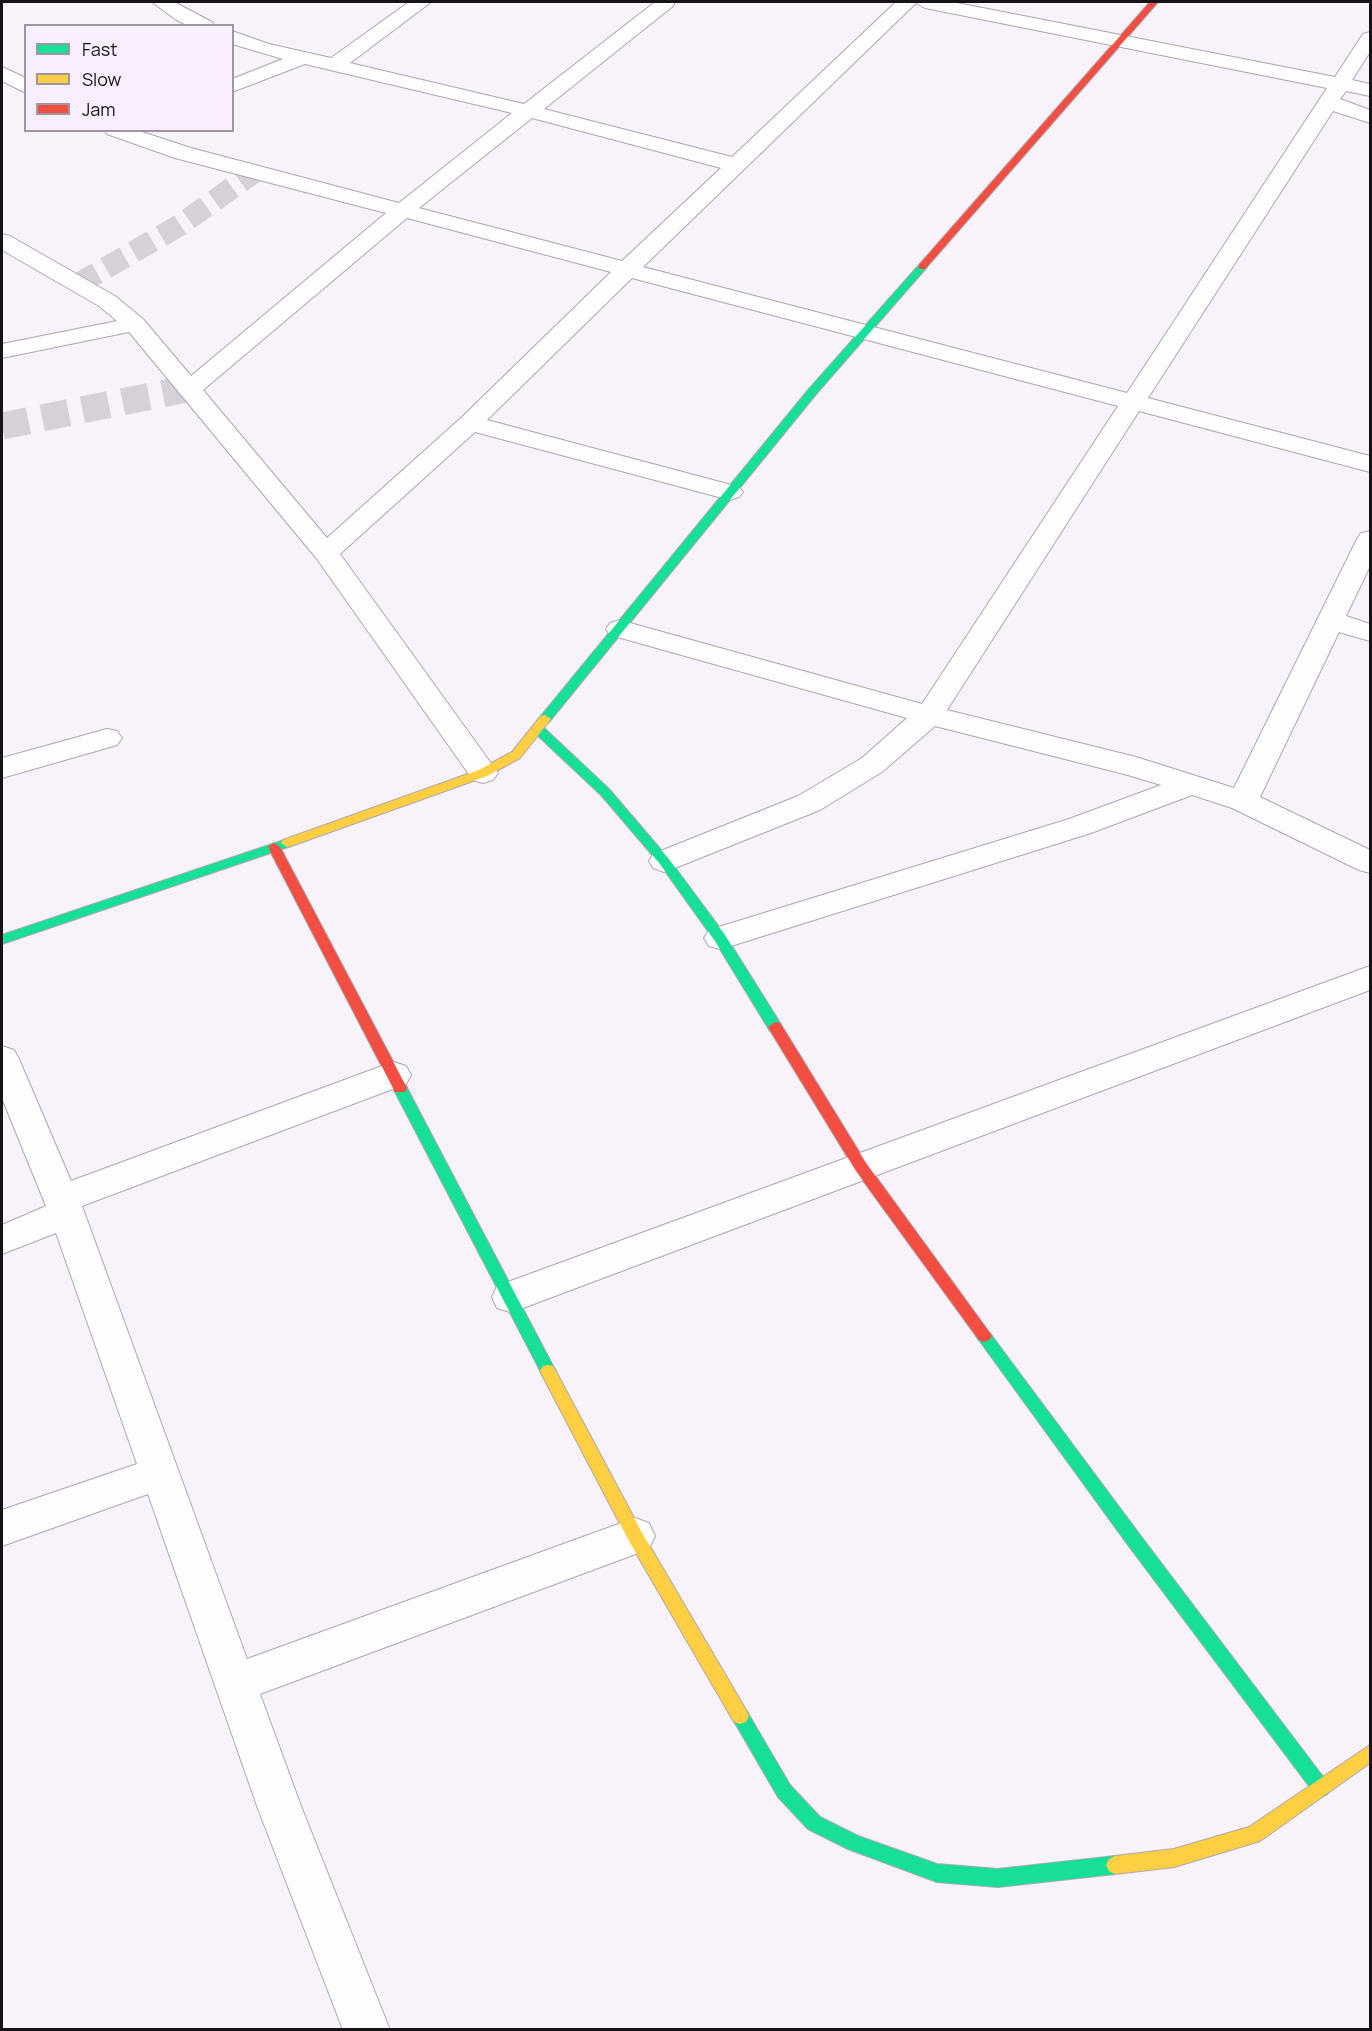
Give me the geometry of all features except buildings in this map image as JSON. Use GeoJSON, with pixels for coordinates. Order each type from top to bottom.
{"type":"FeatureCollection","features":[{"type":"Feature","properties":{"kind":"street"},"geometry":{"type":"LineString","coordinates":[[162,2],[172,19],[196,24]]}},
{"type":"Feature","properties":{"kind":"street"},"geometry":{"type":"LineString","coordinates":[[334,65],[421,2]]}},
{"type":"Feature","properties":{"kind":"street"},"geometry":{"type":"LineString","coordinates":[[190,388],[402,211],[666,2]]}},
{"type":"Feature","properties":{"kind":"street"},"geometry":{"type":"LineString","coordinates":[[326,554],[470,423],[907,2]]}},
{"type":"Feature","properties":{"kind":"street"},"geometry":{"type":"LineString","coordinates":[[926,2],[1119,41],[1334,93],[1371,90]]}},
{"type":"Feature","properties":{"kind":"street"},"geometry":{"type":"LineString","coordinates":[[2,940],[483,773],[516,755],[539,730],[730,492],[864,333],[1154,2]]}},
{"type":"Feature","properties":{"kind":"street"},"geometry":{"type":"LineString","coordinates":[[234,38],[302,58],[528,111],[736,165]]}},
{"type":"Feature","properties":{"kind":"street"},"geometry":{"type":"LineString","coordinates":[[664,861],[809,802],[872,765],[929,715],[1371,38]]}},
{"type":"Feature","properties":{"kind":"street"},"geometry":{"type":"LineString","coordinates":[[234,86],[302,58]]}},
{"type":"Feature","properties":{"kind":"street"},"geometry":{"type":"LineString","coordinates":[[1334,93],[1371,117]]}},
{"type":"Feature","properties":{"kind":"street"},"geometry":{"type":"LineString","coordinates":[[123,132],[183,153],[1371,464]]}},
{"type":"Feature","properties":{"kind":"street"},"geometry":{"type":"LineString","coordinates":[[2,241],[106,301],[135,324],[326,554],[483,773]]}},
{"type":"Feature","properties":{"kind":"street"},"geometry":{"type":"LineString","coordinates":[[2,351],[135,324]]}},
{"type":"Feature","properties":{"kind":"street"},"geometry":{"type":"LineString","coordinates":[[470,423],[730,492]]}},
{"type":"Feature","properties":{"kind":"street"},"geometry":{"type":"LineString","coordinates":[[1243,801],[1329,620],[1371,539]]}},
{"type":"Feature","properties":{"kind":"street"},"geometry":{"type":"LineString","coordinates":[[1329,620],[1371,633]]}},
{"type":"Feature","properties":{"kind":"street"},"geometry":{"type":"LineString","coordinates":[[620,629],[929,715],[1136,767],[1243,801],[1371,863]]}},
{"type":"Feature","properties":{"kind":"street"},"geometry":{"type":"LineString","coordinates":[[539,730],[605,792],[664,861],[720,938],[861,1167],[1134,1540],[1321,1788]]}},
{"type":"Feature","properties":{"kind":"street"},"geometry":{"type":"LineString","coordinates":[[4,759],[106,738]]}},
{"type":"Feature","properties":{"kind":"street"},"geometry":{"type":"LineString","coordinates":[[720,938],[1111,815],[1190,784]]}},
{"type":"Feature","properties":{"kind":"street"},"geometry":{"type":"LineString","coordinates":[[274,847],[635,1536],[784,1791],[814,1823],[865,1847],[937,1873],[998,1878],[1174,1858],[1254,1834],[1371,1753]]}},
{"type":"Feature","properties":{"kind":"street"},"geometry":{"type":"LineString","coordinates":[[510,1297],[1371,978]]}},
{"type":"Feature","properties":{"kind":"street"},"geometry":{"type":"LineString","coordinates":[[2,1059],[64,1206],[279,1806],[367,2030]]}},
{"type":"Feature","properties":{"kind":"street"},"geometry":{"type":"LineString","coordinates":[[2,1240],[64,1206],[394,1075]]}},
{"type":"Feature","properties":{"kind":"street"},"geometry":{"type":"LineString","coordinates":[[2,1528],[160,1473]]}},
{"type":"Feature","properties":{"kind":"street"},"geometry":{"type":"LineString","coordinates":[[236,1683],[635,1536]]}},
{"type":"Feature","properties":{"kind":"tunnel"},"geometry":{"type":"LineString","coordinates":[[78,284],[180,225],[256,171]]}},
{"type":"Feature","properties":{"kind":"tunnel"},"geometry":{"type":"LineString","coordinates":[[2,426],[191,388]]}},
{"type":"Feature","properties":{"kind":"traffic: fast"},"geometry":{"type":"LineString","coordinates":[[545,719],[813,391],[922,267]]}},
{"type":"Feature","properties":{"kind":"traffic: fast"},"geometry":{"type":"LineString","coordinates":[[539,730],[605,792],[664,861],[720,938],[775,1027]]}},
{"type":"Feature","properties":{"kind":"traffic: fast"},"geometry":{"type":"LineString","coordinates":[[2,940],[287,843]]}},
{"type":"Feature","properties":{"kind":"traffic: fast"},"geometry":{"type":"LineString","coordinates":[[400,1088],[548,1371]]}},
{"type":"Feature","properties":{"kind":"traffic: fast"},"geometry":{"type":"LineString","coordinates":[[984,1336],[1321,1788]]}},
{"type":"Feature","properties":{"kind":"traffic: fast"},"geometry":{"type":"LineString","coordinates":[[740,1716],[784,1791],[814,1823],[854,1843],[937,1873],[998,1878],[1115,1865]]}},
{"type":"Feature","properties":{"kind":"traffic: slow"},"geometry":{"type":"LineString","coordinates":[[287,843],[483,773],[516,755],[545,719]]}},
{"type":"Feature","properties":{"kind":"traffic: slow"},"geometry":{"type":"LineString","coordinates":[[548,1371],[635,1536],[740,1716]]}},
{"type":"Feature","properties":{"kind":"traffic: slow"},"geometry":{"type":"LineString","coordinates":[[1115,1865],[1174,1858],[1254,1835],[1370,1753]]}},
{"type":"Feature","properties":{"kind":"traffic: jam"},"geometry":{"type":"LineString","coordinates":[[922,267],[1154,2]]}},
{"type":"Feature","properties":{"kind":"traffic: jam"},"geometry":{"type":"LineString","coordinates":[[274,847],[400,1088]]}},
{"type":"Feature","properties":{"kind":"traffic: jam"},"geometry":{"type":"LineString","coordinates":[[775,1027],[861,1167],[984,1336]]}}]}
